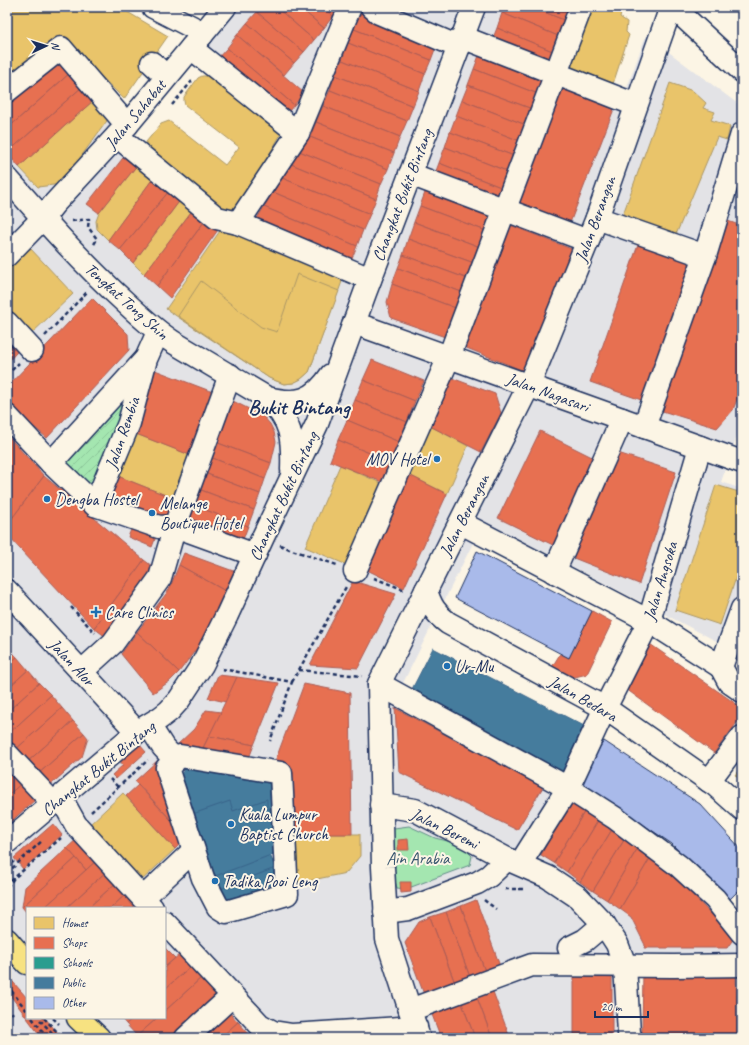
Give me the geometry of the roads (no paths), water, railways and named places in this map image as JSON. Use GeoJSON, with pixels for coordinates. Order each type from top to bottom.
{"type":"FeatureCollection","features":[{"type":"Feature","properties":{"kind":"main road"},"geometry":{"type":"LineString","coordinates":[[7,940],[26,962]]}},
{"type":"Feature","properties":{"kind":"main road"},"geometry":{"type":"LineString","coordinates":[[79,1019],[99,1038]]}},
{"type":"Feature","properties":{"kind":"street","name":"Jalan Sahabat"},"geometry":{"type":"LineString","coordinates":[[7,255],[43,218],[122,130],[159,70],[197,41],[225,7]]}},
{"type":"Feature","properties":{"kind":"street"},"geometry":{"type":"LineString","coordinates":[[242,227],[298,133],[350,7]]}},
{"type":"Feature","properties":{"kind":"street"},"geometry":{"type":"LineString","coordinates":[[372,7],[379,13],[556,74],[636,105]]}},
{"type":"Feature","properties":{"kind":"street","name":"Changkat Bukit Bintang"},"geometry":{"type":"LineString","coordinates":[[7,842],[143,729],[160,718],[179,700],[202,665],[228,616],[317,424],[370,279],[474,7]]}},
{"type":"Feature","properties":{"kind":"street"},"geometry":{"type":"LineString","coordinates":[[355,571],[449,357],[581,7]]}},
{"type":"Feature","properties":{"kind":"street"},"geometry":{"type":"LineString","coordinates":[[672,7],[742,71]]}},
{"type":"Feature","properties":{"kind":"street","name":"Jalan Berangan"},"geometry":{"type":"LineString","coordinates":[[415,1025],[387,939],[381,805],[379,684],[529,385],[588,242],[672,7]]}},
{"type":"Feature","properties":{"kind":"street"},"geometry":{"type":"LineString","coordinates":[[164,10],[192,27],[197,41],[298,133]]}},
{"type":"Feature","properties":{"kind":"street"},"geometry":{"type":"LineString","coordinates":[[7,91],[60,48],[122,130],[217,218],[370,279]]}},
{"type":"Feature","properties":{"kind":"street"},"geometry":{"type":"LineString","coordinates":[[644,427],[705,256],[742,134]]}},
{"type":"Feature","properties":{"kind":"street"},"geometry":{"type":"LineString","coordinates":[[410,174],[588,242]]}},
{"type":"Feature","properties":{"kind":"street","name":"Tengkat Tong Shin"},"geometry":{"type":"LineString","coordinates":[[7,178],[100,280],[171,334],[230,375],[267,398],[277,408],[291,433],[293,448],[292,478]]}},
{"type":"Feature","properties":{"kind":"street"},"geometry":{"type":"LineString","coordinates":[[597,218],[705,256]]}},
{"type":"Feature","properties":{"kind":"street"},"geometry":{"type":"LineString","coordinates":[[7,323],[32,350]]}},
{"type":"Feature","properties":{"kind":"street","name":"Jalan Nagasari"},"geometry":{"type":"LineString","coordinates":[[354,323],[742,462]]}},
{"type":"Feature","properties":{"kind":"street","name":"Jalan Rembia"},"geometry":{"type":"LineString","coordinates":[[51,463],[146,359],[171,334]]}},
{"type":"Feature","properties":{"kind":"street","name":"Jalan Rembia"},"geometry":{"type":"LineString","coordinates":[[95,505],[129,423],[146,359]]}},
{"type":"Feature","properties":{"kind":"street","name":"Tengkat Tong Shin"},"geometry":{"type":"LineString","coordinates":[[267,398],[288,402],[308,398],[322,387],[339,363]]}},
{"type":"Feature","properties":{"kind":"street"},"geometry":{"type":"LineString","coordinates":[[82,672],[113,643],[160,578],[175,526],[230,375]]}},
{"type":"Feature","properties":{"kind":"street"},"geometry":{"type":"LineString","coordinates":[[7,416],[51,463],[95,505],[159,528],[175,526],[255,555]]}},
{"type":"Feature","properties":{"kind":"street"},"geometry":{"type":"LineString","coordinates":[[554,572],[622,419]]}},
{"type":"Feature","properties":{"kind":"street","name":"Jalan Angsoka"},"geometry":{"type":"LineString","coordinates":[[514,862],[568,788],[605,708],[649,621],[700,447]]}},
{"type":"Feature","properties":{"kind":"street"},"geometry":{"type":"LineString","coordinates":[[461,523],[649,621],[721,667],[729,682],[742,691]]}},
{"type":"Feature","properties":{"kind":"street","name":"Jalan Bedara"},"geometry":{"type":"LineString","coordinates":[[426,590],[430,603],[439,617],[605,708],[709,781],[742,809]]}},
{"type":"Feature","properties":{"kind":"street","name":"Jalan Alor"},"geometry":{"type":"LineString","coordinates":[[7,591],[82,672],[175,760]]}},
{"type":"Feature","properties":{"kind":"street"},"geometry":{"type":"LineString","coordinates":[[721,667],[742,609]]}},
{"type":"Feature","properties":{"kind":"street"},"geometry":{"type":"LineString","coordinates":[[379,684],[568,788],[615,818],[679,866],[715,899],[742,933]]}},
{"type":"Feature","properties":{"kind":"street"},"geometry":{"type":"LineString","coordinates":[[709,781],[742,737]]}},
{"type":"Feature","properties":{"kind":"street"},"geometry":{"type":"LineString","coordinates":[[7,754],[57,800],[76,825],[147,903],[173,865],[193,851]]}},
{"type":"Feature","properties":{"kind":"street"},"geometry":{"type":"LineString","coordinates":[[180,756],[228,766],[280,773],[287,894],[226,912],[218,907],[193,851],[167,768],[175,760],[180,756]]}},
{"type":"Feature","properties":{"kind":"street","name":"Jalan Beremi"},"geometry":{"type":"LineString","coordinates":[[381,805],[415,810],[514,862],[548,877],[578,897],[604,924],[617,944],[625,965],[629,1033],[632,1038]]}},
{"type":"Feature","properties":{"kind":"street"},"geometry":{"type":"LineString","coordinates":[[385,912],[408,909],[477,883],[514,862]]}},
{"type":"Feature","properties":{"kind":"street"},"geometry":{"type":"LineString","coordinates":[[166,924],[260,1025],[272,1032],[292,1035],[415,1025],[532,965],[742,965]]}},
{"type":"Feature","properties":{"kind":"street"},"geometry":{"type":"LineString","coordinates":[[569,948],[584,940],[604,924]]}},
{"type":"Feature","properties":{"kind":"street"},"geometry":{"type":"LineString","coordinates":[[186,1038],[232,996]]}},
{"type":"Feature","properties":{"kind":"place","name":"MOV Hotel"},"geometry":{"type":"Point","coordinates":[437,459]}},
{"type":"Feature","properties":{"kind":"place","name":"Dengba Hostel"},"geometry":{"type":"Point","coordinates":[47,499]}},
{"type":"Feature","properties":{"kind":"place","name":"Melange Boutique Hotel"},"geometry":{"type":"Point","coordinates":[152,513]}},
{"type":"Feature","properties":{"kind":"place","name":"Care Clinics"},"geometry":{"type":"Point","coordinates":[96,612]}},
{"type":"Feature","properties":{"kind":"place","name":"Ur-Mu"},"geometry":{"type":"Point","coordinates":[447,666]}},
{"type":"Feature","properties":{"kind":"place","name":"Kuala Lumpur Baptist Church"},"geometry":{"type":"Point","coordinates":[231,824]}},
{"type":"Feature","properties":{"kind":"place","name":"Tadika Pooi Leng"},"geometry":{"type":"Point","coordinates":[215,881]}},
{"type":"Feature","properties":{"kind":"district","name":"Bukit Bintang"},"geometry":{"type":"Point","coordinates":[299,407]}},
{"type":"Feature","properties":{"kind":"park label","name":"Ain Arabia"},"geometry":{"type":"Point","coordinates":[418,858]}}]}
